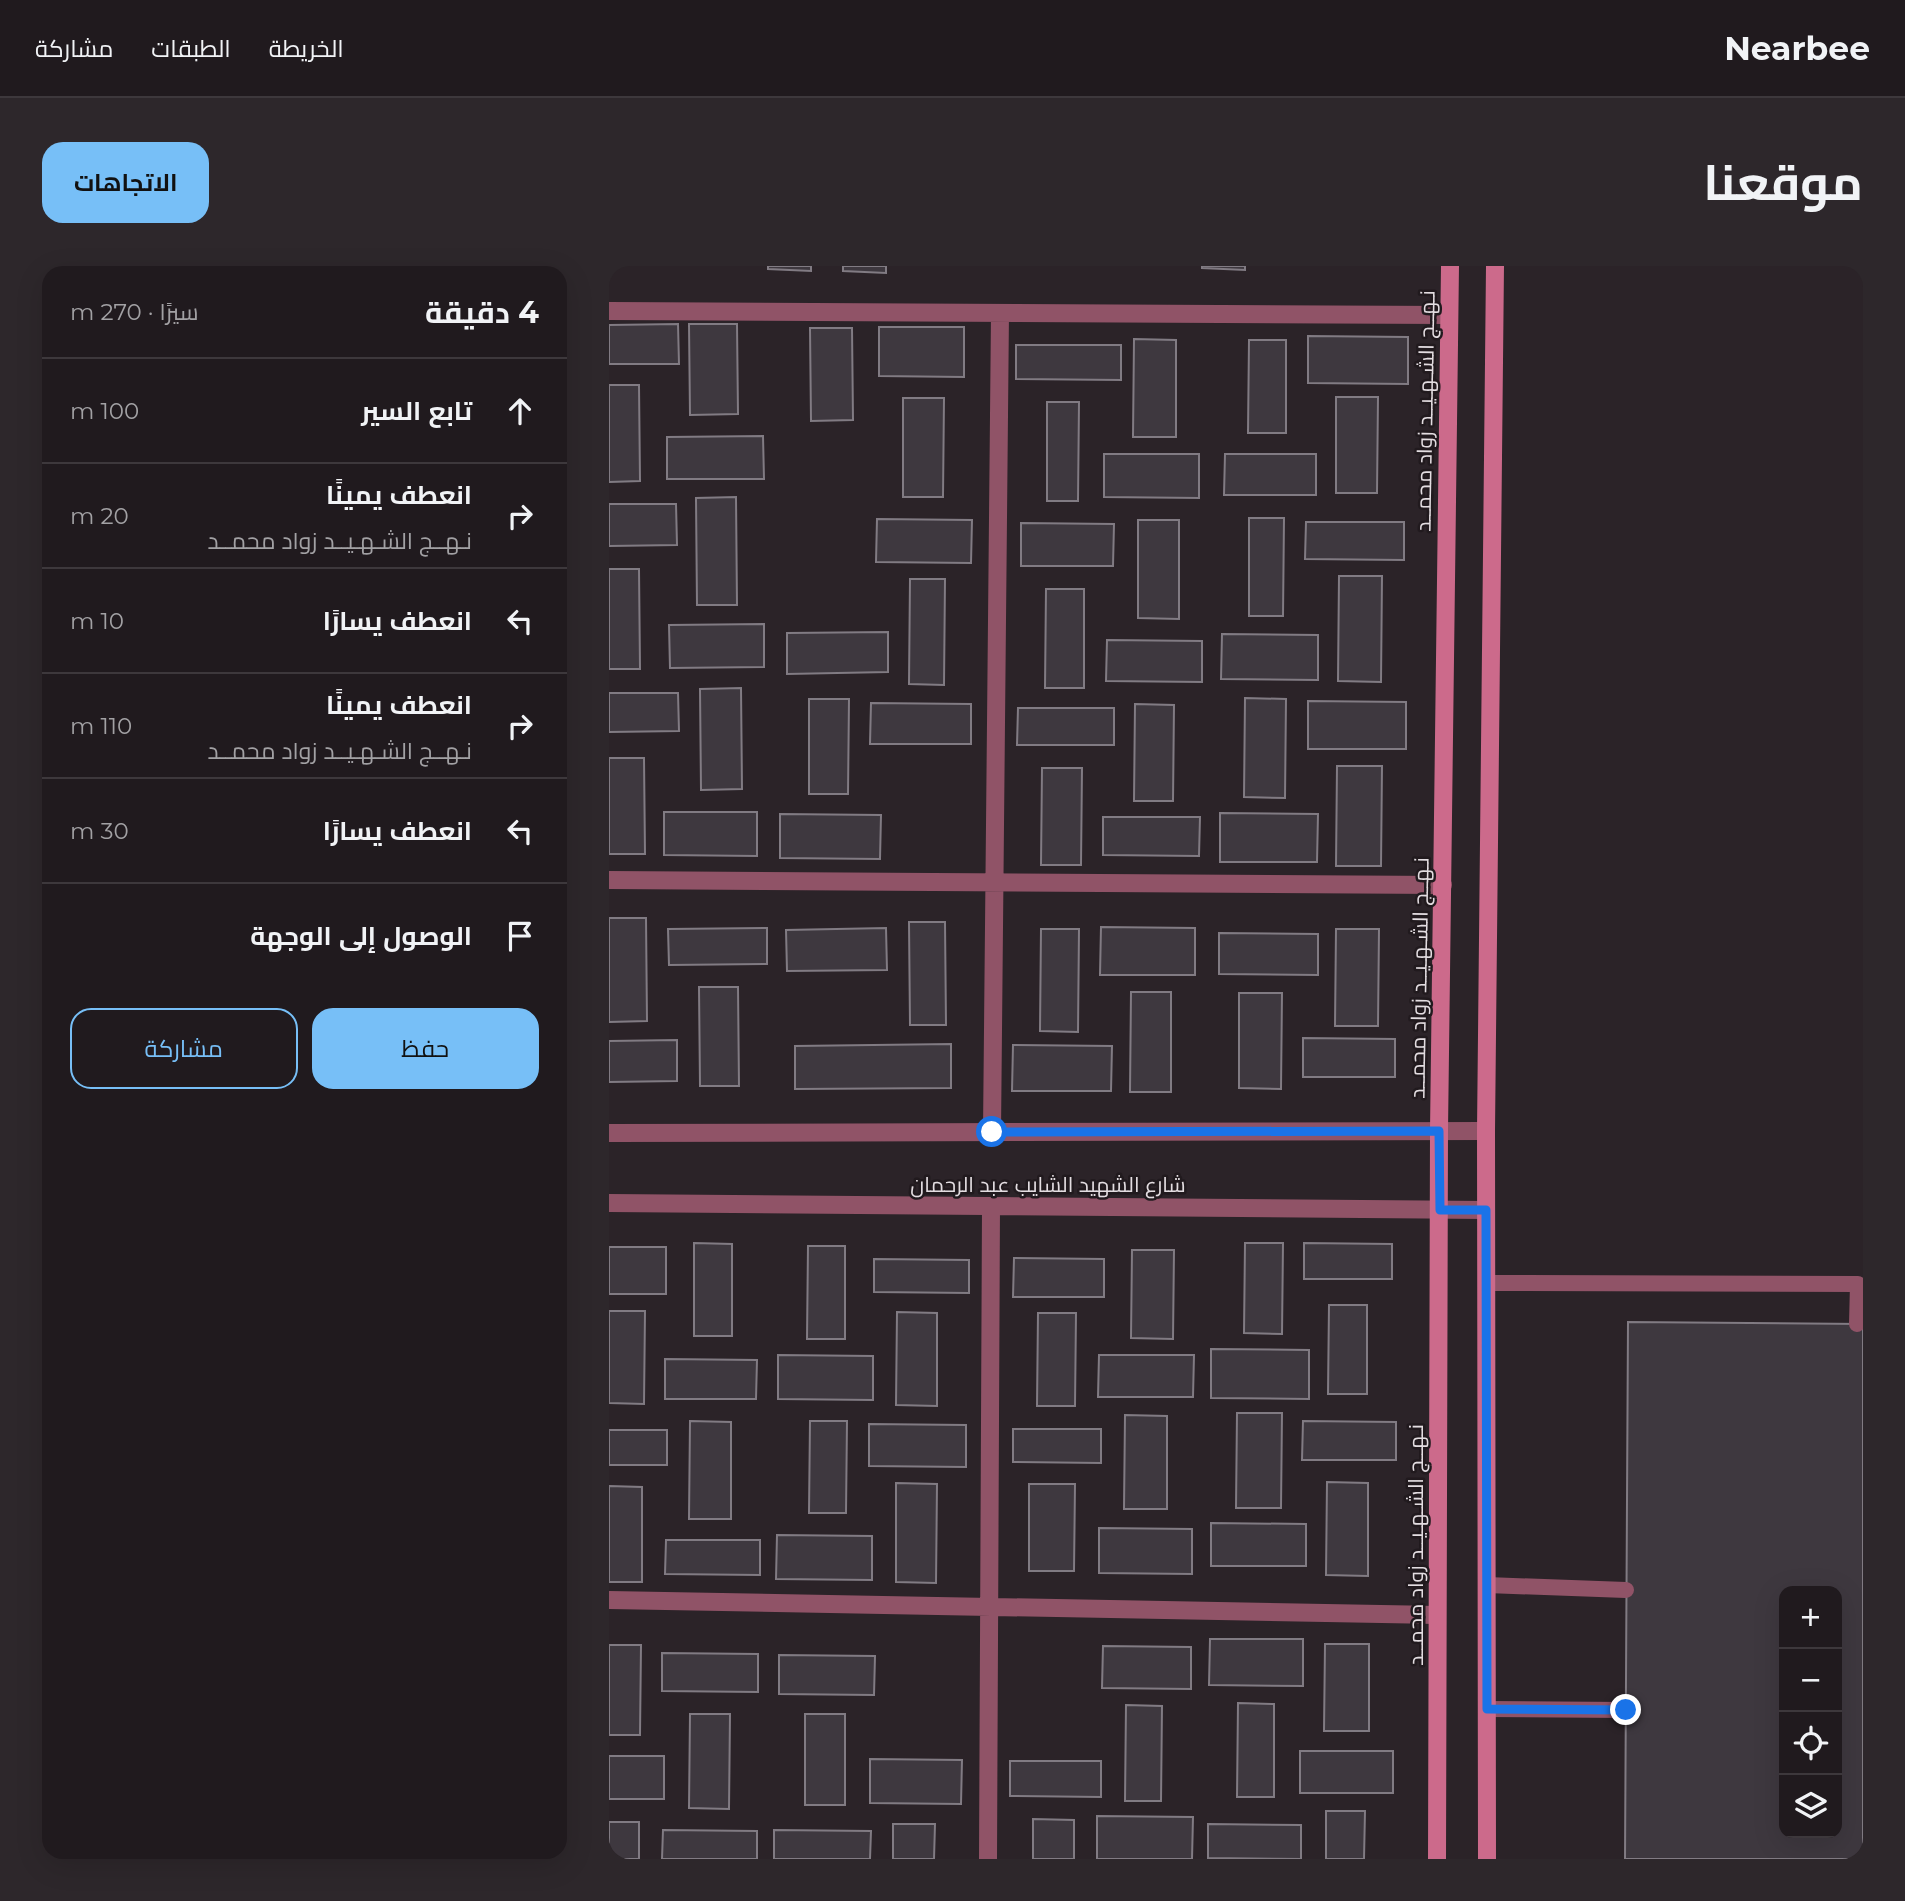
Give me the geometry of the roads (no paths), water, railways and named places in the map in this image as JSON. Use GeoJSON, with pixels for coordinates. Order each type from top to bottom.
{"type":"FeatureCollection","features":[{"type":"Feature","properties":{"kind":"main road","name":"نـهــج الشـهـيــد زواد محمــد"},"geometry":{"type":"LineString","coordinates":[[1437,1859],[1439,1131],[1450,266]]}},
{"type":"Feature","properties":{"kind":"main road"},"geometry":{"type":"LineString","coordinates":[[1487,1859],[1486,1131],[1495,266]]}},
{"type":"Feature","properties":{"kind":"street"},"geometry":{"type":"LineString","coordinates":[[609,311],[1448,315]]}},
{"type":"Feature","properties":{"kind":"street"},"geometry":{"type":"LineString","coordinates":[[992,1132],[1000,313]]}},
{"type":"Feature","properties":{"kind":"street"},"geometry":{"type":"LineString","coordinates":[[609,880],[1443,885]]}},
{"type":"Feature","properties":{"kind":"street"},"geometry":{"type":"LineString","coordinates":[[609,1133],[1486,1131]]}},
{"type":"Feature","properties":{"kind":"street","name":"شارع الشهيد الشايب عبد الرحمان"},"geometry":{"type":"LineString","coordinates":[[609,1203],[1486,1210]]}},
{"type":"Feature","properties":{"kind":"street"},"geometry":{"type":"LineString","coordinates":[[989,1859],[991,1206]]}},
{"type":"Feature","properties":{"kind":"street"},"geometry":{"type":"LineString","coordinates":[[609,1600],[1437,1615]]}},
{"type":"Feature","properties":{"kind":"lane"},"geometry":{"type":"LineString","coordinates":[[1486,1283],[1858,1284],[1857,1324]]}},
{"type":"Feature","properties":{"kind":"lane"},"geometry":{"type":"LineString","coordinates":[[1487,1585],[1626,1590]]}},
{"type":"Feature","properties":{"kind":"lane"},"geometry":{"type":"LineString","coordinates":[[1487,1709],[1626,1710]]}}]}
